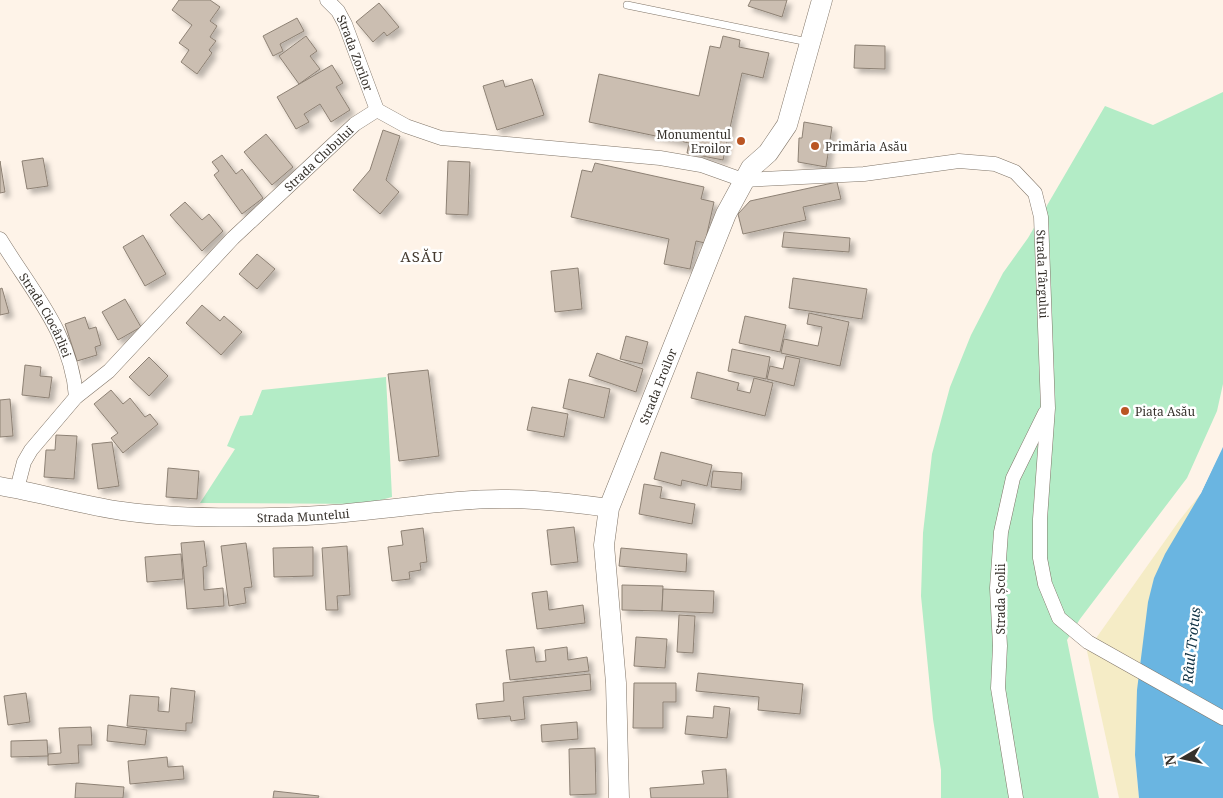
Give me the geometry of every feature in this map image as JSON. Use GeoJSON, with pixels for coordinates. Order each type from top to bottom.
{"type":"FeatureCollection","features":[{"type":"Feature","properties":{"kind":"main road","name":"Strada Eroilor"},"geometry":{"type":"LineString","coordinates":[[619,798],[616,683],[604,545],[609,508],[726,214],[751,168],[768,153],[787,125],[822,0]]}},
{"type":"Feature","properties":{"kind":"street","name":"Strada Zorilor"},"geometry":{"type":"LineString","coordinates":[[327,0],[338,11],[345,24],[377,110]]}},
{"type":"Feature","properties":{"kind":"street"},"geometry":{"type":"LineString","coordinates":[[377,110],[406,126],[441,138],[660,158],[702,165],[743,180]]}},
{"type":"Feature","properties":{"kind":"street","name":"Strada Clubului"},"geometry":{"type":"LineString","coordinates":[[9,488],[31,450],[76,397],[109,371],[129,351],[233,238],[355,124],[377,110]]}},
{"type":"Feature","properties":{"kind":"street","name":"Strada Târgului"},"geometry":{"type":"LineString","coordinates":[[743,180],[864,174],[959,161],[995,164],[1015,172],[1035,193],[1041,217],[1048,408],[1040,519],[1040,558],[1045,584],[1059,618],[1088,642],[1223,718]]}},
{"type":"Feature","properties":{"kind":"street","name":"Strada Ciocârliei"},"geometry":{"type":"LineString","coordinates":[[0,239],[60,334],[75,377],[76,397]]}},
{"type":"Feature","properties":{"kind":"street","name":"Strada Școlii"},"geometry":{"type":"LineString","coordinates":[[1016,798],[998,688],[1000,646],[997,588],[1001,532],[1013,478],[1048,408]]}},
{"type":"Feature","properties":{"kind":"street","name":"Strada Muntelui"},"geometry":{"type":"LineString","coordinates":[[9,488],[122,511],[200,517],[351,514],[459,501],[506,499],[559,501],[609,508]]}},
{"type":"Feature","properties":{"kind":"lane"},"geometry":{"type":"LineString","coordinates":[[627,5],[811,43]]}},
{"type":"Feature","properties":{"kind":"green space"},"geometry":{"type":"Polygon","coordinates":[[[1223,92],[1223,384],[1217,411],[1187,478],[1080,619],[1067,640],[1099,798],[941,798],[941,770],[933,719],[921,596],[923,533],[932,454],[950,387],[971,335],[1003,273],[1028,238],[1105,106],[1153,125],[1223,92]]]}},
{"type":"Feature","properties":{"kind":"green space"},"geometry":{"type":"Polygon","coordinates":[[[386,377],[392,497],[367,504],[200,503],[235,449],[227,446],[240,416],[252,415],[262,390],[386,377]]]}},
{"type":"Feature","properties":{"kind":"sand"},"geometry":{"type":"Polygon","coordinates":[[[1201,493],[1154,578],[1135,755],[1139,798],[1119,798],[1087,651],[1201,493]]]}},
{"type":"Feature","properties":{"kind":"water","name":"Râul Trotuș"},"geometry":{"type":"Polygon","coordinates":[[[1223,447],[1223,798],[1139,798],[1135,755],[1137,690],[1148,602],[1154,578],[1165,554],[1201,493],[1223,447]]]}},
{"type":"Feature","properties":{"kind":"pier"},"geometry":{"type":"Polygon","coordinates":[[[1223,445],[1201,493],[1191,506],[1221,446],[1223,445]]]}},
{"type":"Feature","properties":{"kind":"building"},"geometry":{"type":"Polygon","coordinates":[[[179,0],[210,0],[220,7],[210,21],[217,26],[210,37],[216,41],[209,50],[212,53],[197,74],[181,62],[189,50],[179,43],[192,25],[172,10],[179,0]]]}},
{"type":"Feature","properties":{"kind":"building"},"geometry":{"type":"Polygon","coordinates":[[[751,0],[787,0],[782,17],[748,6],[751,0]]]}},
{"type":"Feature","properties":{"kind":"building"},"geometry":{"type":"Polygon","coordinates":[[[379,3],[399,27],[387,36],[384,32],[373,42],[356,22],[379,3]]]}},
{"type":"Feature","properties":{"kind":"building"},"geometry":{"type":"Polygon","coordinates":[[[297,18],[304,31],[280,44],[283,51],[273,56],[263,36],[297,18]]]}},
{"type":"Feature","properties":{"kind":"building"},"geometry":{"type":"Polygon","coordinates":[[[306,36],[317,51],[310,56],[320,69],[299,84],[279,56],[306,36]]]}},
{"type":"Feature","properties":{"kind":"building"},"geometry":{"type":"Polygon","coordinates":[[[723,36],[740,40],[739,47],[769,53],[763,78],[742,73],[723,160],[687,153],[689,143],[589,122],[599,74],[699,96],[710,46],[720,48],[723,36]]]}},
{"type":"Feature","properties":{"kind":"building"},"geometry":{"type":"Polygon","coordinates":[[[855,45],[885,46],[885,69],[854,68],[855,45]]]}},
{"type":"Feature","properties":{"kind":"building"},"geometry":{"type":"Polygon","coordinates":[[[332,65],[343,83],[336,87],[350,110],[331,122],[320,104],[304,114],[309,122],[296,129],[277,97],[332,65]]]}},
{"type":"Feature","properties":{"kind":"building"},"geometry":{"type":"Polygon","coordinates":[[[532,79],[544,115],[497,130],[483,86],[503,80],[505,87],[532,79]]]}},
{"type":"Feature","properties":{"kind":"building"},"geometry":{"type":"Polygon","coordinates":[[[804,122],[832,127],[826,167],[798,162],[799,138],[802,138],[804,122]]]}},
{"type":"Feature","properties":{"kind":"building"},"geometry":{"type":"Polygon","coordinates":[[[383,130],[400,136],[386,180],[399,192],[380,214],[353,190],[370,170],[383,130]]]}},
{"type":"Feature","properties":{"kind":"building"},"geometry":{"type":"Polygon","coordinates":[[[266,134],[293,167],[272,185],[244,152],[266,134]]]}},
{"type":"Feature","properties":{"kind":"building"},"geometry":{"type":"Polygon","coordinates":[[[222,155],[236,174],[242,169],[263,198],[242,214],[214,175],[219,171],[212,162],[222,155]]]}},
{"type":"Feature","properties":{"kind":"building"},"geometry":{"type":"Polygon","coordinates":[[[43,158],[48,186],[27,189],[22,161],[43,158]]]}},
{"type":"Feature","properties":{"kind":"building"},"geometry":{"type":"Polygon","coordinates":[[[0,161],[5,192],[0,193],[0,161]]]}},
{"type":"Feature","properties":{"kind":"building"},"geometry":{"type":"Polygon","coordinates":[[[448,161],[470,162],[468,215],[446,214],[448,161]]]}},
{"type":"Feature","properties":{"kind":"building"},"geometry":{"type":"Polygon","coordinates":[[[595,163],[704,187],[701,199],[714,202],[705,243],[696,241],[690,269],[664,264],[669,239],[571,217],[582,170],[592,172],[595,163]]]}},
{"type":"Feature","properties":{"kind":"building"},"geometry":{"type":"Polygon","coordinates":[[[837,182],[841,199],[803,207],[806,220],[743,234],[738,214],[750,201],[837,182]]]}},
{"type":"Feature","properties":{"kind":"building"},"geometry":{"type":"Polygon","coordinates":[[[185,202],[202,220],[209,214],[223,231],[202,251],[170,215],[185,202]]]}},
{"type":"Feature","properties":{"kind":"building"},"geometry":{"type":"Polygon","coordinates":[[[784,232],[850,238],[849,252],[782,247],[784,232]]]}},
{"type":"Feature","properties":{"kind":"building"},"geometry":{"type":"Polygon","coordinates":[[[143,235],[166,274],[145,286],[123,247],[143,235]]]}},
{"type":"Feature","properties":{"kind":"building"},"geometry":{"type":"Polygon","coordinates":[[[257,254],[275,269],[257,289],[239,274],[257,254]]]}},
{"type":"Feature","properties":{"kind":"building"},"geometry":{"type":"Polygon","coordinates":[[[578,268],[582,309],[555,312],[551,271],[578,268]]]}},
{"type":"Feature","properties":{"kind":"building"},"geometry":{"type":"Polygon","coordinates":[[[793,278],[867,289],[862,319],[789,308],[793,278]]]}},
{"type":"Feature","properties":{"kind":"building"},"geometry":{"type":"Polygon","coordinates":[[[2,288],[9,313],[0,315],[0,289],[2,288]]]}},
{"type":"Feature","properties":{"kind":"building"},"geometry":{"type":"Polygon","coordinates":[[[125,299],[141,327],[118,340],[102,312],[125,299]]]}},
{"type":"Feature","properties":{"kind":"building"},"geometry":{"type":"Polygon","coordinates":[[[202,305],[220,321],[224,316],[242,332],[221,355],[186,323],[202,305]]]}},
{"type":"Feature","properties":{"kind":"building"},"geometry":{"type":"Polygon","coordinates":[[[809,313],[849,322],[840,366],[781,353],[784,339],[818,346],[822,327],[807,324],[809,313]]]}},
{"type":"Feature","properties":{"kind":"building"},"geometry":{"type":"Polygon","coordinates":[[[745,316],[786,325],[780,352],[739,343],[745,316]]]}},
{"type":"Feature","properties":{"kind":"building"},"geometry":{"type":"Polygon","coordinates":[[[85,317],[89,329],[96,327],[101,345],[95,347],[97,355],[77,361],[65,324],[85,317]]]}},
{"type":"Feature","properties":{"kind":"building"},"geometry":{"type":"Polygon","coordinates":[[[626,336],[648,342],[642,364],[620,359],[626,336]]]}},
{"type":"Feature","properties":{"kind":"building"},"geometry":{"type":"Polygon","coordinates":[[[732,349],[770,357],[766,379],[728,371],[732,349]]]}},
{"type":"Feature","properties":{"kind":"building"},"geometry":{"type":"Polygon","coordinates":[[[597,353],[643,369],[636,392],[589,376],[597,353]]]}},
{"type":"Feature","properties":{"kind":"building"},"geometry":{"type":"Polygon","coordinates":[[[786,356],[800,359],[794,386],[767,379],[770,366],[783,369],[786,356]]]}},
{"type":"Feature","properties":{"kind":"building"},"geometry":{"type":"Polygon","coordinates":[[[149,357],[168,376],[149,396],[129,377],[149,357]]]}},
{"type":"Feature","properties":{"kind":"building"},"geometry":{"type":"Polygon","coordinates":[[[25,365],[41,367],[40,376],[52,377],[49,398],[22,395],[25,365]]]}},
{"type":"Feature","properties":{"kind":"building"},"geometry":{"type":"Polygon","coordinates":[[[428,370],[439,456],[399,461],[388,374],[428,370]]]}},
{"type":"Feature","properties":{"kind":"building"},"geometry":{"type":"Polygon","coordinates":[[[697,372],[739,383],[737,390],[750,393],[754,378],[773,383],[765,416],[691,398],[697,372]]]}},
{"type":"Feature","properties":{"kind":"building"},"geometry":{"type":"Polygon","coordinates":[[[569,379],[610,389],[604,418],[563,408],[569,379]]]}},
{"type":"Feature","properties":{"kind":"building"},"geometry":{"type":"Polygon","coordinates":[[[111,390],[123,404],[130,398],[145,417],[150,414],[158,424],[123,453],[111,438],[118,433],[94,404],[111,390]]]}},
{"type":"Feature","properties":{"kind":"building"},"geometry":{"type":"Polygon","coordinates":[[[10,399],[13,436],[0,437],[0,400],[10,399]]]}},
{"type":"Feature","properties":{"kind":"building"},"geometry":{"type":"Polygon","coordinates":[[[532,407],[568,414],[564,437],[527,430],[532,407]]]}},
{"type":"Feature","properties":{"kind":"building"},"geometry":{"type":"Polygon","coordinates":[[[56,435],[77,436],[74,479],[44,477],[46,450],[55,450],[56,435]]]}},
{"type":"Feature","properties":{"kind":"building"},"geometry":{"type":"Polygon","coordinates":[[[112,442],[119,486],[98,489],[92,444],[112,442]]]}},
{"type":"Feature","properties":{"kind":"building"},"geometry":{"type":"Polygon","coordinates":[[[661,452],[712,465],[707,486],[682,480],[681,486],[654,479],[661,452]]]}},
{"type":"Feature","properties":{"kind":"building"},"geometry":{"type":"Polygon","coordinates":[[[168,468],[199,471],[197,499],[166,497],[168,468]]]}},
{"type":"Feature","properties":{"kind":"building"},"geometry":{"type":"Polygon","coordinates":[[[713,471],[742,473],[741,490],[711,487],[713,471]]]}},
{"type":"Feature","properties":{"kind":"building"},"geometry":{"type":"Polygon","coordinates":[[[644,484],[662,487],[660,498],[695,504],[692,524],[639,514],[644,484]]]}},
{"type":"Feature","properties":{"kind":"building"},"geometry":{"type":"Polygon","coordinates":[[[574,527],[578,562],[551,565],[547,530],[574,527]]]}},
{"type":"Feature","properties":{"kind":"building"},"geometry":{"type":"Polygon","coordinates":[[[423,528],[427,562],[420,563],[421,570],[409,572],[410,579],[392,581],[388,547],[403,545],[401,531],[423,528]]]}},
{"type":"Feature","properties":{"kind":"building"},"geometry":{"type":"Polygon","coordinates":[[[204,541],[207,566],[203,567],[204,590],[223,588],[224,606],[187,609],[181,543],[204,541]]]}},
{"type":"Feature","properties":{"kind":"building"},"geometry":{"type":"Polygon","coordinates":[[[246,543],[252,587],[244,588],[246,603],[229,606],[221,546],[246,543]]]}},
{"type":"Feature","properties":{"kind":"building"},"geometry":{"type":"Polygon","coordinates":[[[347,546],[350,595],[337,596],[338,610],[326,610],[322,548],[347,546]]]}},
{"type":"Feature","properties":{"kind":"building"},"geometry":{"type":"Polygon","coordinates":[[[313,547],[313,576],[274,577],[273,548],[313,547]]]}},
{"type":"Feature","properties":{"kind":"building"},"geometry":{"type":"Polygon","coordinates":[[[621,548],[687,554],[686,572],[619,566],[621,548]]]}},
{"type":"Feature","properties":{"kind":"building"},"geometry":{"type":"Polygon","coordinates":[[[181,554],[183,579],[147,582],[145,557],[181,554]]]}},
{"type":"Feature","properties":{"kind":"building"},"geometry":{"type":"Polygon","coordinates":[[[622,585],[663,586],[662,611],[622,610],[622,585]]]}},
{"type":"Feature","properties":{"kind":"building"},"geometry":{"type":"Polygon","coordinates":[[[663,589],[714,591],[713,613],[662,611],[663,589]]]}},
{"type":"Feature","properties":{"kind":"building"},"geometry":{"type":"Polygon","coordinates":[[[547,591],[549,610],[583,605],[585,623],[537,629],[532,593],[547,591]]]}},
{"type":"Feature","properties":{"kind":"building"},"geometry":{"type":"Polygon","coordinates":[[[679,615],[695,616],[693,653],[677,652],[679,615]]]}},
{"type":"Feature","properties":{"kind":"building"},"geometry":{"type":"Polygon","coordinates":[[[636,637],[667,639],[665,668],[634,666],[636,637]]]}},
{"type":"Feature","properties":{"kind":"building"},"geometry":{"type":"Polygon","coordinates":[[[534,647],[536,662],[546,661],[545,650],[567,647],[568,660],[587,657],[589,671],[510,680],[506,650],[534,647]]]}},
{"type":"Feature","properties":{"kind":"building"},"geometry":{"type":"Polygon","coordinates":[[[698,673],[803,684],[800,714],[758,710],[759,697],[696,691],[698,673]]]}},
{"type":"Feature","properties":{"kind":"building"},"geometry":{"type":"Polygon","coordinates":[[[590,674],[591,690],[523,697],[525,719],[511,721],[510,716],[478,719],[476,704],[504,701],[503,683],[590,674]]]}},
{"type":"Feature","properties":{"kind":"building"},"geometry":{"type":"Polygon","coordinates":[[[634,683],[676,683],[676,702],[663,702],[663,728],[633,728],[634,683]]]}},
{"type":"Feature","properties":{"kind":"building"},"geometry":{"type":"Polygon","coordinates":[[[171,688],[195,691],[192,723],[186,723],[186,731],[127,726],[130,695],[159,697],[158,711],[169,712],[171,688]]]}},
{"type":"Feature","properties":{"kind":"building"},"geometry":{"type":"Polygon","coordinates":[[[26,693],[30,722],[8,725],[4,696],[26,693]]]}},
{"type":"Feature","properties":{"kind":"building"},"geometry":{"type":"Polygon","coordinates":[[[714,706],[730,708],[727,738],[685,734],[687,716],[713,718],[714,706]]]}},
{"type":"Feature","properties":{"kind":"building"},"geometry":{"type":"Polygon","coordinates":[[[577,722],[578,739],[542,742],[541,725],[577,722]]]}},
{"type":"Feature","properties":{"kind":"building"},"geometry":{"type":"Polygon","coordinates":[[[108,725],[147,730],[145,745],[107,741],[108,725]]]}},
{"type":"Feature","properties":{"kind":"building"},"geometry":{"type":"Polygon","coordinates":[[[91,727],[92,745],[78,745],[79,763],[48,765],[48,754],[61,753],[59,728],[91,727]]]}},
{"type":"Feature","properties":{"kind":"building"},"geometry":{"type":"Polygon","coordinates":[[[47,740],[48,756],[11,757],[11,741],[47,740]]]}},
{"type":"Feature","properties":{"kind":"building"},"geometry":{"type":"Polygon","coordinates":[[[595,748],[596,794],[570,795],[569,749],[595,748]]]}},
{"type":"Feature","properties":{"kind":"building"},"geometry":{"type":"Polygon","coordinates":[[[167,757],[168,767],[183,766],[184,779],[130,784],[128,761],[167,757]]]}},
{"type":"Feature","properties":{"kind":"building"},"geometry":{"type":"Polygon","coordinates":[[[726,769],[728,798],[651,798],[650,788],[704,784],[702,771],[726,769]]]}},
{"type":"Feature","properties":{"kind":"building"},"geometry":{"type":"Polygon","coordinates":[[[76,783],[124,787],[123,798],[75,798],[76,783]]]}},
{"type":"Feature","properties":{"kind":"building"},"geometry":{"type":"Polygon","coordinates":[[[274,791],[319,796],[318,798],[273,798],[274,791]]]}},
{"type":"Feature","properties":{"kind":"place","name":"Monumentul Eroilor"},"geometry":{"type":"Point","coordinates":[741,141]}},
{"type":"Feature","properties":{"kind":"place","name":"Primăria Asău"},"geometry":{"type":"Point","coordinates":[815,146]}},
{"type":"Feature","properties":{"kind":"place","name":"Piața Asău"},"geometry":{"type":"Point","coordinates":[1125,411]}},
{"type":"Feature","properties":{"kind":"district","name":"ASĂU"},"geometry":{"type":"Point","coordinates":[422,256]}}]}
